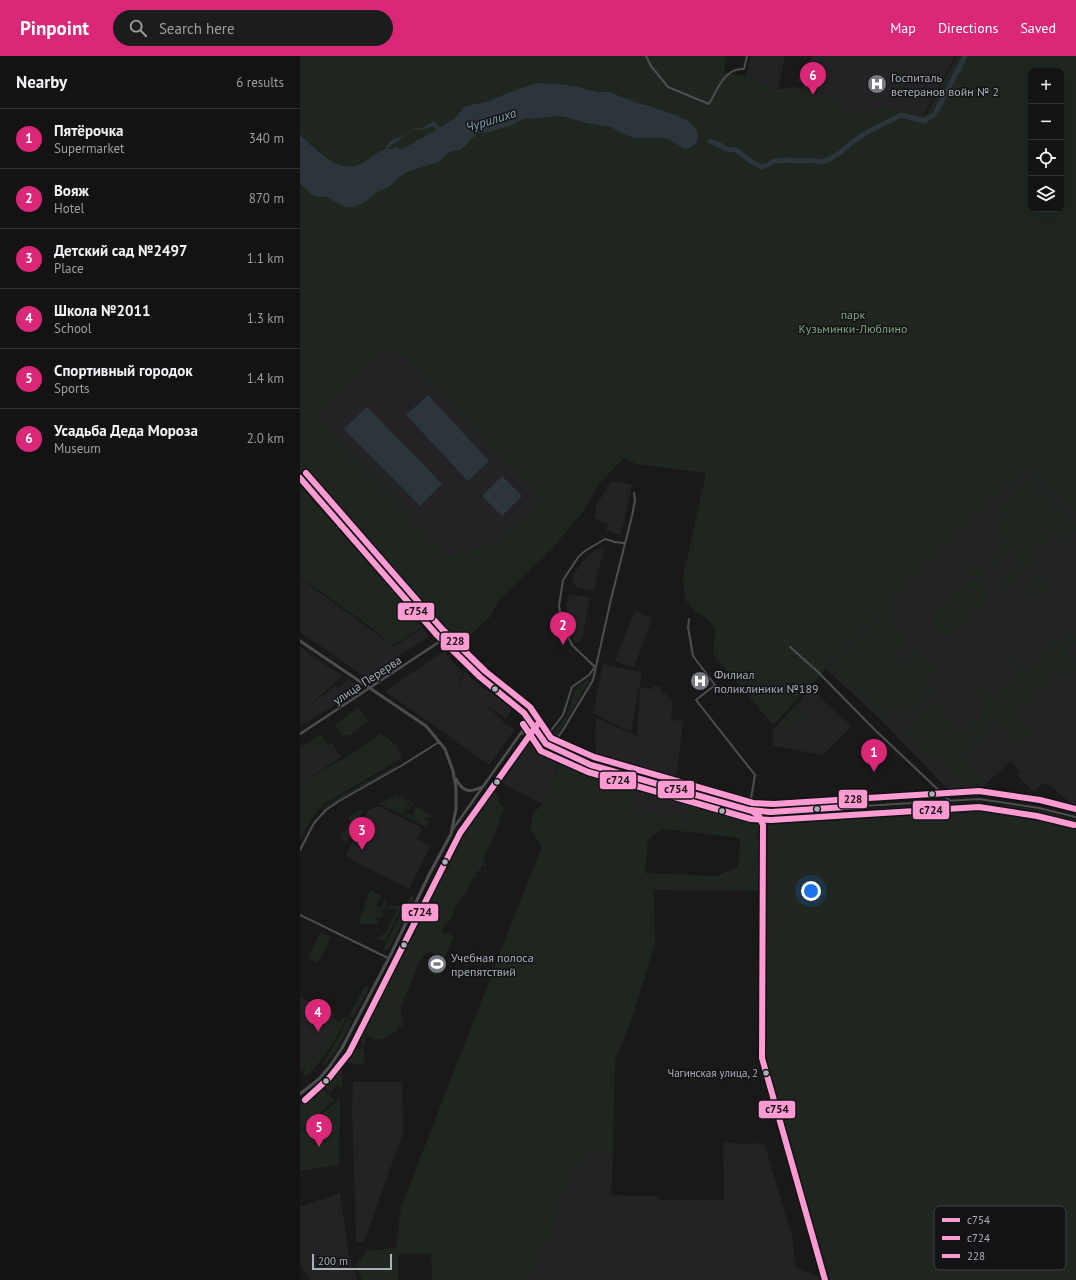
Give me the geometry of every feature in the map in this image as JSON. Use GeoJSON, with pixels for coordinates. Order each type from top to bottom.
{"type":"FeatureCollection","features":[{"type":"Feature","properties":{"kind":"main road"},"geometry":{"type":"LineString","coordinates":[[300,641],[426,726],[445,749],[450,760],[456,788],[453,829],[388,958],[342,1048],[319,1079],[300,1094]]}},
{"type":"Feature","properties":{"kind":"main road"},"geometry":{"type":"LineString","coordinates":[[454,776],[460,786],[467,791],[473,791],[482,787]]}},
{"type":"Feature","properties":{"kind":"street"},"geometry":{"type":"LineString","coordinates":[[646,56],[650,66],[668,87],[709,104],[724,78],[738,69],[744,69],[747,56]]}},
{"type":"Feature","properties":{"kind":"street"},"geometry":{"type":"LineString","coordinates":[[300,478],[442,640],[472,671],[524,713],[543,741]]}},
{"type":"Feature","properties":{"kind":"street"},"geometry":{"type":"LineString","coordinates":[[551,747],[593,680],[624,543],[632,516],[635,500],[634,493]]}},
{"type":"Feature","properties":{"kind":"street"},"geometry":{"type":"LineString","coordinates":[[595,667],[573,646],[564,630],[559,606],[563,580],[579,556],[585,551],[605,539],[624,543]]}},
{"type":"Feature","properties":{"kind":"street"},"geometry":{"type":"LineString","coordinates":[[689,619],[688,628],[693,656],[715,685],[696,700],[755,775],[751,810]]}},
{"type":"Feature","properties":{"kind":"street","name":"улица Перерва"},"geometry":{"type":"LineString","coordinates":[[300,734],[442,640]]}},
{"type":"Feature","properties":{"kind":"street"},"geometry":{"type":"LineString","coordinates":[[790,647],[817,671],[949,800]]}},
{"type":"Feature","properties":{"kind":"street"},"geometry":{"type":"LineString","coordinates":[[543,741],[563,715],[572,687],[589,675],[595,667]]}},
{"type":"Feature","properties":{"kind":"street"},"geometry":{"type":"LineString","coordinates":[[453,829],[530,720]]}},
{"type":"Feature","properties":{"kind":"street"},"geometry":{"type":"LineString","coordinates":[[520,734],[527,732],[551,747],[591,765],[751,810],[771,812],[979,799],[1039,808],[1076,817]]}},
{"type":"Feature","properties":{"kind":"street"},"geometry":{"type":"LineString","coordinates":[[300,850],[314,823],[326,810],[439,742]]}},
{"type":"Feature","properties":{"kind":"street"},"geometry":{"type":"LineString","coordinates":[[751,810],[761,818],[765,817],[771,812]]}},
{"type":"Feature","properties":{"kind":"street"},"geometry":{"type":"LineString","coordinates":[[759,816],[759,813],[762,811]]}},
{"type":"Feature","properties":{"kind":"street"},"geometry":{"type":"LineString","coordinates":[[762,811],[766,813],[763,825],[762,1058],[825,1280]]}},
{"type":"Feature","properties":{"kind":"street"},"geometry":{"type":"LineString","coordinates":[[759,816],[763,825]]}},
{"type":"Feature","properties":{"kind":"street"},"geometry":{"type":"LineString","coordinates":[[300,915],[388,958]]}},
{"type":"Feature","properties":{"kind":"shaded area"},"geometry":{"type":"Polygon","coordinates":[[[750,56],[785,56],[778,89],[746,76],[750,56]]]}},
{"type":"Feature","properties":{"kind":"shaded area","name":"Госпиталь ветеранов войн № 2"},"geometry":{"type":"Polygon","coordinates":[[[811,56],[955,56],[925,113],[920,116],[897,110],[850,111],[840,109],[817,93],[811,75],[807,74],[811,56]]]}},
{"type":"Feature","properties":{"kind":"shaded area"},"geometry":{"type":"Polygon","coordinates":[[[382,348],[406,357],[543,499],[499,541],[449,557],[315,416],[382,348]]]}},
{"type":"Feature","properties":{"kind":"shaded area"},"geometry":{"type":"Polygon","coordinates":[[[1030,469],[1076,513],[1076,808],[1050,785],[1043,783],[1034,792],[1017,775],[1020,772],[1011,761],[973,795],[968,790],[963,796],[953,795],[882,721],[826,669],[1001,493],[1030,469]]]}},
{"type":"Feature","properties":{"kind":"shaded area"},"geometry":{"type":"Polygon","coordinates":[[[612,481],[632,485],[621,535],[606,531],[608,524],[594,518],[597,504],[612,481]]]}},
{"type":"Feature","properties":{"kind":"shaded area"},"geometry":{"type":"Polygon","coordinates":[[[604,547],[594,591],[575,586],[573,582],[573,575],[581,564],[594,551],[604,547]]]}},
{"type":"Feature","properties":{"kind":"shaded area"},"geometry":{"type":"Polygon","coordinates":[[[300,578],[394,647],[422,628],[429,636],[367,678],[300,632],[300,578]]]}},
{"type":"Feature","properties":{"kind":"shaded area"},"geometry":{"type":"Polygon","coordinates":[[[569,594],[590,598],[583,635],[580,641],[575,644],[566,617],[569,594]]]}},
{"type":"Feature","properties":{"kind":"shaded area"},"geometry":{"type":"Polygon","coordinates":[[[635,610],[652,618],[634,668],[615,661],[635,610]]]}},
{"type":"Feature","properties":{"kind":"shaded area"},"geometry":{"type":"Polygon","coordinates":[[[300,647],[342,676],[309,706],[335,686],[338,688],[348,679],[359,687],[359,689],[355,693],[300,726],[300,647]]]}},
{"type":"Feature","properties":{"kind":"shaded area"},"geometry":{"type":"Polygon","coordinates":[[[444,651],[463,673],[459,681],[459,687],[465,671],[471,678],[512,709],[506,719],[476,699],[497,715],[505,724],[515,729],[489,765],[387,693],[386,690],[444,651]]]}},
{"type":"Feature","properties":{"kind":"shaded area"},"geometry":{"type":"Polygon","coordinates":[[[603,664],[642,672],[631,732],[593,713],[603,664]]]}},
{"type":"Feature","properties":{"kind":"shaded area"},"geometry":{"type":"Polygon","coordinates":[[[653,686],[661,687],[661,692],[673,700],[671,720],[683,721],[676,780],[637,770],[596,756],[596,718],[637,736],[640,688],[652,689],[653,686]]]}},
{"type":"Feature","properties":{"kind":"shaded area"},"geometry":{"type":"Polygon","coordinates":[[[811,689],[851,727],[823,755],[773,746],[772,731],[811,689]]]}},
{"type":"Feature","properties":{"kind":"shaded area"},"geometry":{"type":"Polygon","coordinates":[[[525,737],[559,760],[543,804],[503,784],[501,773],[525,737]]]}},
{"type":"Feature","properties":{"kind":"shaded area"},"geometry":{"type":"Polygon","coordinates":[[[332,743],[341,757],[300,784],[300,751],[303,755],[313,748],[318,753],[332,743]]]}},
{"type":"Feature","properties":{"kind":"shaded area"},"geometry":{"type":"Polygon","coordinates":[[[637,787],[692,799],[687,820],[632,808],[637,787]]]}},
{"type":"Feature","properties":{"kind":"shaded area"},"geometry":{"type":"Polygon","coordinates":[[[379,806],[422,828],[416,839],[430,846],[409,889],[345,856],[368,810],[379,806]]]}},
{"type":"Feature","properties":{"kind":"shaded area"},"geometry":{"type":"Polygon","coordinates":[[[300,997],[323,1009],[339,1027],[314,1065],[300,1065],[300,997]]]}},
{"type":"Feature","properties":{"kind":"shaded area"},"geometry":{"type":"Polygon","coordinates":[[[353,1082],[402,1082],[403,1133],[364,1242],[356,1242],[352,1109],[353,1082]]]}},
{"type":"Feature","properties":{"kind":"shaded area"},"geometry":{"type":"Polygon","coordinates":[[[723,1142],[744,1144],[764,1143],[793,1239],[795,1267],[819,1277],[821,1280],[528,1280],[539,1250],[549,1241],[567,1177],[591,1154],[613,1155],[611,1195],[654,1196],[660,1200],[724,1200],[723,1142]]]}},
{"type":"Feature","properties":{"kind":"shaded area"},"geometry":{"type":"Polygon","coordinates":[[[340,1193],[349,1256],[358,1280],[311,1280],[300,1263],[300,1207],[340,1193]]]}},
{"type":"Feature","properties":{"kind":"green space","name":"парк Кузьминки-Люблино"},"geometry":{"type":"Polygon","coordinates":[[[300,56],[726,56],[724,73],[746,76],[778,89],[795,87],[803,89],[805,83],[797,81],[800,70],[807,72],[807,74],[811,75],[816,93],[839,99],[840,109],[891,109],[926,115],[957,56],[1076,56],[1076,513],[1029,469],[1001,493],[826,669],[773,725],[713,654],[715,631],[709,620],[695,611],[686,601],[683,578],[706,473],[636,464],[624,458],[597,486],[585,509],[557,543],[498,601],[491,616],[462,642],[456,642],[444,638],[300,474],[300,56]],[[382,348],[315,416],[449,556],[499,541],[543,499],[406,357],[382,348]]]}},
{"type":"Feature","properties":{"kind":"green space"},"geometry":{"type":"Polygon","coordinates":[[[900,71],[911,79],[901,90],[893,83],[900,71]]]}},
{"type":"Feature","properties":{"kind":"green space"},"geometry":{"type":"Polygon","coordinates":[[[1030,476],[1076,523],[1076,531],[1064,543],[1054,534],[1030,557],[1042,569],[1039,572],[1030,564],[1005,589],[1000,584],[1022,561],[1012,551],[997,566],[989,558],[1007,540],[995,527],[1007,515],[999,507],[1030,476]]]}},
{"type":"Feature","properties":{"kind":"green space"},"geometry":{"type":"Polygon","coordinates":[[[300,486],[401,600],[422,627],[393,646],[372,628],[300,577],[300,486]]]}},
{"type":"Feature","properties":{"kind":"green space"},"geometry":{"type":"Polygon","coordinates":[[[970,560],[989,579],[984,584],[973,572],[968,577],[961,569],[970,560]]]}},
{"type":"Feature","properties":{"kind":"green space"},"geometry":{"type":"Polygon","coordinates":[[[1039,575],[1049,586],[1032,601],[1022,590],[1039,575]]]}},
{"type":"Feature","properties":{"kind":"green space"},"geometry":{"type":"Polygon","coordinates":[[[972,580],[980,583],[988,592],[989,596],[986,604],[955,635],[941,634],[933,625],[933,615],[966,582],[972,580]]]}},
{"type":"Feature","properties":{"kind":"green space"},"geometry":{"type":"Polygon","coordinates":[[[896,601],[902,607],[889,621],[908,639],[894,654],[904,664],[917,650],[937,669],[926,680],[934,689],[906,719],[895,709],[886,718],[832,667],[896,601]]]}},
{"type":"Feature","properties":{"kind":"green space"},"geometry":{"type":"Polygon","coordinates":[[[1076,628],[1076,642],[1066,652],[1076,662],[1076,671],[1068,679],[1060,672],[1016,716],[1032,733],[1021,744],[998,722],[961,759],[982,780],[975,787],[968,780],[959,789],[955,785],[961,780],[941,760],[964,736],[960,732],[971,721],[975,725],[982,719],[978,714],[988,704],[974,690],[980,684],[995,698],[1020,673],[1002,655],[1005,651],[1027,673],[1046,654],[1041,648],[1048,641],[1056,648],[1076,628]]]}},
{"type":"Feature","properties":{"kind":"green space"},"geometry":{"type":"Polygon","coordinates":[[[589,679],[555,740],[551,734],[560,725],[565,717],[570,707],[573,694],[589,679]]]}},
{"type":"Feature","properties":{"kind":"green space"},"geometry":{"type":"Polygon","coordinates":[[[936,701],[946,710],[941,715],[962,736],[935,764],[904,734],[936,701]]]}},
{"type":"Feature","properties":{"kind":"green space"},"geometry":{"type":"Polygon","coordinates":[[[799,706],[807,714],[791,730],[783,722],[799,706]]]}},
{"type":"Feature","properties":{"kind":"green space"},"geometry":{"type":"Polygon","coordinates":[[[358,707],[368,722],[350,735],[342,736],[335,725],[358,707]]]}},
{"type":"Feature","properties":{"kind":"green space"},"geometry":{"type":"Polygon","coordinates":[[[381,733],[396,745],[402,758],[324,804],[313,816],[300,839],[300,784],[340,760],[341,761],[381,733]]]}},
{"type":"Feature","properties":{"kind":"green space"},"geometry":{"type":"Polygon","coordinates":[[[321,734],[329,746],[317,754],[313,748],[303,755],[300,748],[321,734]]]}},
{"type":"Feature","properties":{"kind":"green space"},"geometry":{"type":"Polygon","coordinates":[[[561,757],[582,768],[753,815],[760,827],[759,891],[654,890],[655,944],[632,1018],[615,1061],[613,1155],[591,1154],[567,1177],[549,1241],[539,1250],[528,1280],[432,1280],[431,1253],[398,1254],[398,1280],[362,1280],[355,1266],[367,1251],[396,1248],[401,1207],[542,846],[530,830],[533,813],[543,804],[561,757]],[[637,787],[632,808],[687,820],[691,799],[637,787]],[[662,829],[648,840],[645,873],[716,876],[738,867],[740,838],[662,829]]]}},
{"type":"Feature","properties":{"kind":"green space"},"geometry":{"type":"Polygon","coordinates":[[[397,765],[398,767],[339,800],[323,811],[321,810],[331,802],[397,765]]]}},
{"type":"Feature","properties":{"kind":"green space"},"geometry":{"type":"Polygon","coordinates":[[[492,787],[494,792],[498,795],[501,805],[506,808],[501,814],[498,826],[483,860],[487,865],[482,865],[481,869],[476,873],[477,877],[473,878],[468,889],[453,910],[455,911],[453,916],[442,930],[443,933],[447,933],[454,937],[436,976],[428,972],[434,959],[434,953],[433,951],[428,952],[418,966],[403,1000],[401,1011],[403,1027],[397,1025],[398,1030],[381,1039],[373,1039],[365,1032],[365,1046],[362,1046],[362,1041],[355,1040],[355,1049],[364,1049],[365,1062],[360,1064],[344,1064],[342,1069],[342,1088],[337,1085],[330,1093],[323,1084],[336,1070],[351,1046],[447,855],[492,787]]]}},
{"type":"Feature","properties":{"kind":"green space"},"geometry":{"type":"Polygon","coordinates":[[[399,795],[397,802],[401,796],[404,797],[404,801],[406,799],[410,801],[409,804],[405,805],[408,805],[405,812],[402,811],[404,813],[403,815],[378,804],[381,802],[389,805],[382,801],[399,795]]]}},
{"type":"Feature","properties":{"kind":"green space"},"geometry":{"type":"Polygon","coordinates":[[[411,802],[415,804],[412,804],[406,813],[413,816],[415,811],[413,811],[416,807],[426,812],[425,815],[427,813],[431,814],[430,819],[425,819],[429,821],[426,827],[404,816],[411,802]]]}},
{"type":"Feature","properties":{"kind":"green space"},"geometry":{"type":"Polygon","coordinates":[[[979,802],[1040,810],[1076,820],[1076,1280],[828,1280],[768,1066],[766,1050],[767,829],[771,815],[913,806],[917,814],[920,814],[924,805],[979,802]]]}},
{"type":"Feature","properties":{"kind":"green space"},"geometry":{"type":"Polygon","coordinates":[[[363,810],[347,842],[339,838],[342,838],[343,836],[341,834],[342,831],[345,832],[350,820],[348,819],[355,813],[363,810]]]}},
{"type":"Feature","properties":{"kind":"green space"},"geometry":{"type":"Polygon","coordinates":[[[370,890],[381,896],[378,896],[381,897],[376,906],[381,908],[385,899],[387,900],[385,909],[380,911],[383,913],[381,918],[377,917],[376,919],[379,921],[378,925],[364,923],[363,925],[359,922],[359,920],[361,921],[359,919],[365,908],[365,904],[377,910],[365,903],[366,900],[369,899],[366,899],[369,897],[367,896],[370,890]]]}},
{"type":"Feature","properties":{"kind":"green space"},"geometry":{"type":"Polygon","coordinates":[[[411,895],[414,897],[414,900],[387,951],[383,949],[411,895]]]}},
{"type":"Feature","properties":{"kind":"green space"},"geometry":{"type":"Polygon","coordinates":[[[390,906],[403,906],[385,941],[377,938],[375,939],[378,936],[381,937],[382,934],[384,935],[397,910],[392,908],[389,909],[390,906]]]}},
{"type":"Feature","properties":{"kind":"green space"},"geometry":{"type":"Polygon","coordinates":[[[320,932],[331,937],[325,951],[321,949],[324,951],[322,956],[318,955],[322,957],[316,962],[309,958],[310,952],[313,952],[311,951],[313,946],[315,947],[314,946],[320,932]]]}},
{"type":"Feature","properties":{"kind":"green space"},"geometry":{"type":"Polygon","coordinates":[[[365,986],[369,988],[353,1018],[349,1016],[365,986]]]}},
{"type":"Feature","properties":{"kind":"green space"},"geometry":{"type":"Polygon","coordinates":[[[312,1001],[336,1013],[333,1018],[340,1023],[343,1017],[346,1018],[329,1049],[306,1076],[302,1073],[305,1071],[304,1068],[301,1070],[300,1068],[300,1054],[303,1055],[302,1057],[304,1056],[315,1060],[332,1027],[321,1020],[318,1022],[308,1018],[309,1015],[307,1013],[309,1009],[317,1012],[319,1008],[313,1005],[312,1007],[310,1006],[312,1001]]]}},
{"type":"Feature","properties":{"kind":"green space"},"geometry":{"type":"Polygon","coordinates":[[[348,1018],[352,1021],[336,1051],[325,1066],[322,1064],[336,1042],[348,1018]]]}},
{"type":"Feature","properties":{"kind":"green space"},"geometry":{"type":"Polygon","coordinates":[[[320,1087],[335,1100],[300,1130],[300,1103],[320,1087]]]}},
{"type":"Feature","properties":{"kind":"green space"},"geometry":{"type":"Polygon","coordinates":[[[340,1098],[339,1165],[300,1171],[300,1132],[304,1129],[305,1130],[319,1117],[321,1118],[321,1115],[340,1098]]]}},
{"type":"Feature","properties":{"kind":"water"},"geometry":{"type":"Polygon","coordinates":[[[536,83],[575,86],[597,92],[609,92],[683,118],[694,126],[697,131],[697,142],[685,149],[668,139],[635,138],[625,135],[611,127],[586,123],[565,117],[557,116],[536,119],[525,118],[512,125],[490,132],[479,133],[461,150],[449,152],[441,160],[433,164],[406,172],[387,188],[380,190],[365,202],[353,207],[346,207],[326,197],[312,195],[300,184],[300,135],[326,158],[342,166],[350,167],[358,165],[384,150],[390,141],[405,135],[413,129],[421,128],[434,121],[440,128],[455,118],[465,106],[487,102],[536,83]],[[433,126],[413,130],[387,149],[393,149],[395,147],[401,149],[436,130],[433,126]]]}},
{"type":"Feature","properties":{"kind":"water"},"geometry":{"type":"Polygon","coordinates":[[[428,395],[489,461],[468,481],[406,415],[428,395]]]}},
{"type":"Feature","properties":{"kind":"water"},"geometry":{"type":"Polygon","coordinates":[[[367,407],[442,484],[420,506],[344,429],[367,407]]]}},
{"type":"Feature","properties":{"kind":"water"},"geometry":{"type":"Polygon","coordinates":[[[502,476],[522,496],[502,516],[482,496],[502,476]]]}},
{"type":"Feature","properties":{"kind":"waterway","name":"Чурилиха"},"geometry":{"type":"LineString","coordinates":[[854,141],[869,131],[901,115],[924,121],[935,114],[965,56]]}},
{"type":"Feature","properties":{"kind":"waterway","name":"Чурилиха"},"geometry":{"type":"LineString","coordinates":[[710,141],[727,149],[736,150],[749,160],[762,167],[774,161],[812,160],[820,162],[840,153],[851,143]]}},
{"type":"Feature","properties":{"kind":"transit line","name":"228"},"geometry":{"type":"LineString","coordinates":[[306,473],[442,629],[485,671],[530,707],[551,738],[594,757],[753,803],[774,804],[979,791],[1040,800],[1076,809]]}},
{"type":"Feature","properties":{"kind":"transit line","name":"с754"},"geometry":{"type":"LineString","coordinates":[[300,478],[436,634],[480,677],[524,713],[546,744],[591,765],[752,811],[759,816],[763,825],[762,1058],[825,1280]]}},
{"type":"Feature","properties":{"kind":"transit line","name":"с724"},"geometry":{"type":"LineString","coordinates":[[523,724],[541,751],[588,772],[751,819],[771,820],[979,807],[1037,816],[1074,825]]}},
{"type":"Feature","properties":{"kind":"transit line","name":"с724"},"geometry":{"type":"LineString","coordinates":[[305,1100],[329,1078],[349,1053],[460,833],[537,725]]}},
{"type":"Feature","properties":{"kind":"transit line","name":"с754"},"geometry":{"type":"LineString","coordinates":[[750,810],[771,812],[860,806]]}},
{"type":"Feature","properties":{"kind":"place","name":"Госпиталь ветеранов войн № 2"},"geometry":{"type":"Point","coordinates":[877,84]}},
{"type":"Feature","properties":{"kind":"place","name":"Усадьба Деда Мороза"},"geometry":{"type":"Point","coordinates":[813,95]}},
{"type":"Feature","properties":{"kind":"place","name":"Вояж"},"geometry":{"type":"Point","coordinates":[563,645]}},
{"type":"Feature","properties":{"kind":"place","name":"Филиал поликлиники №189"},"geometry":{"type":"Point","coordinates":[700,681]}},
{"type":"Feature","properties":{"kind":"place","name":"Пятёрочка"},"geometry":{"type":"Point","coordinates":[874,772]}},
{"type":"Feature","properties":{"kind":"place","name":"Детский сад №2497"},"geometry":{"type":"Point","coordinates":[362,850]}},
{"type":"Feature","properties":{"kind":"place","name":"Учебная полоса препятствий"},"geometry":{"type":"Point","coordinates":[437,964]}},
{"type":"Feature","properties":{"kind":"place","name":"Школа №2011"},"geometry":{"type":"Point","coordinates":[318,1032]}},
{"type":"Feature","properties":{"kind":"place","name":"Чагинская улица, 2"},"geometry":{"type":"Point","coordinates":[766,1073]}},
{"type":"Feature","properties":{"kind":"place","name":"Спортивный городок"},"geometry":{"type":"Point","coordinates":[319,1147]}}]}
